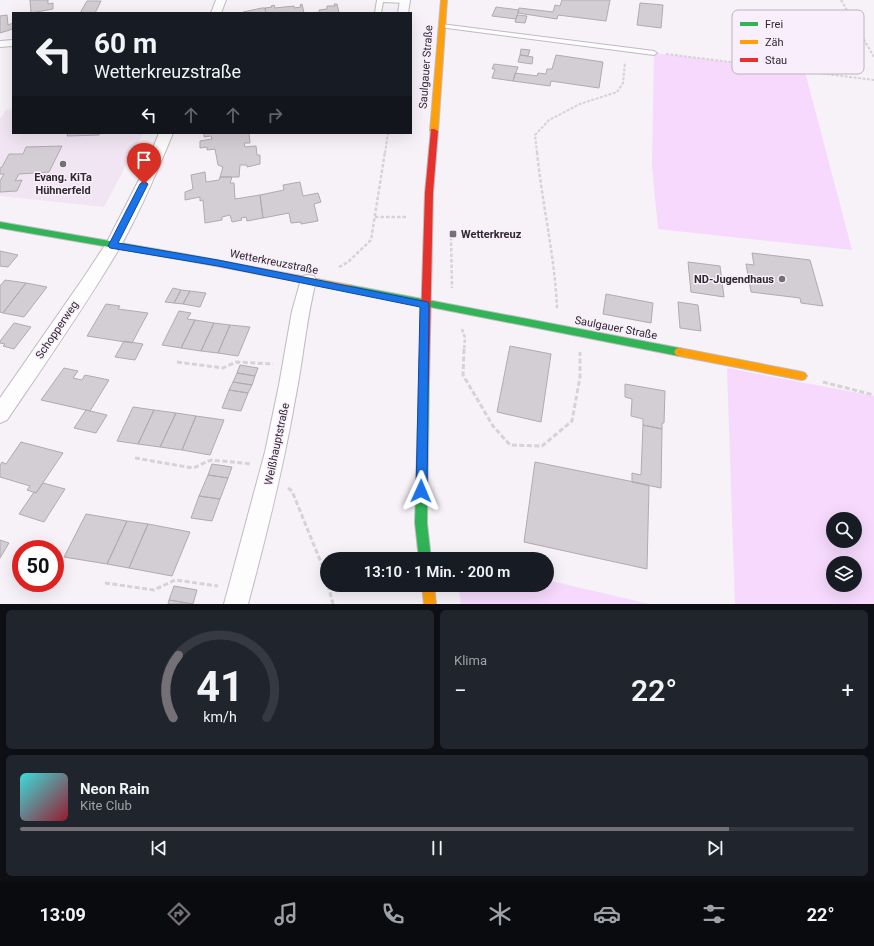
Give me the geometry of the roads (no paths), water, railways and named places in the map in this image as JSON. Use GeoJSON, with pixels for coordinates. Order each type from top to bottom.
{"type":"FeatureCollection","features":[{"type":"Feature","properties":{"kind":"main road","name":"Saulgauer Straße"},"geometry":{"type":"LineString","coordinates":[[424,552],[421,523],[425,304],[429,193],[444,0]]}},
{"type":"Feature","properties":{"kind":"main road","name":"Wetterkreuzstraße"},"geometry":{"type":"LineString","coordinates":[[0,225],[113,246],[218,263],[425,304]]}},
{"type":"Feature","properties":{"kind":"main road","name":"Saulgauer Straße"},"geometry":{"type":"LineString","coordinates":[[425,304],[802,376]]}},
{"type":"Feature","properties":{"kind":"main road"},"geometry":{"type":"LineString","coordinates":[[429,592],[430,604]]}},
{"type":"Feature","properties":{"kind":"street"},"geometry":{"type":"LineString","coordinates":[[216,12],[221,0]]}},
{"type":"Feature","properties":{"kind":"street"},"geometry":{"type":"LineString","coordinates":[[403,12],[405,1]]}},
{"type":"Feature","properties":{"kind":"street"},"geometry":{"type":"LineString","coordinates":[[0,44],[12,43]]}},
{"type":"Feature","properties":{"kind":"street","name":"Schopperweg"},"geometry":{"type":"LineString","coordinates":[[0,414],[113,246],[151,170],[166,134]]}},
{"type":"Feature","properties":{"kind":"street","name":"Weißhauptstraße"},"geometry":{"type":"LineString","coordinates":[[239,596],[272,471],[301,303],[308,281]]}},
{"type":"Feature","properties":{"kind":"lane"},"geometry":{"type":"LineString","coordinates":[[378,12],[380,0],[405,1]]}},
{"type":"Feature","properties":{"kind":"lane"},"geometry":{"type":"LineString","coordinates":[[441,26],[654,53]]}},
{"type":"Feature","properties":{"kind":"place","name":"Evang. KiTa Hühnerfeld"},"geometry":{"type":"Point","coordinates":[63,164]}},
{"type":"Feature","properties":{"kind":"place","name":"Wetterkreuz"},"geometry":{"type":"Point","coordinates":[453,234]}},
{"type":"Feature","properties":{"kind":"place","name":"ND-Jugendhaus"},"geometry":{"type":"Point","coordinates":[782,279]}}]}
